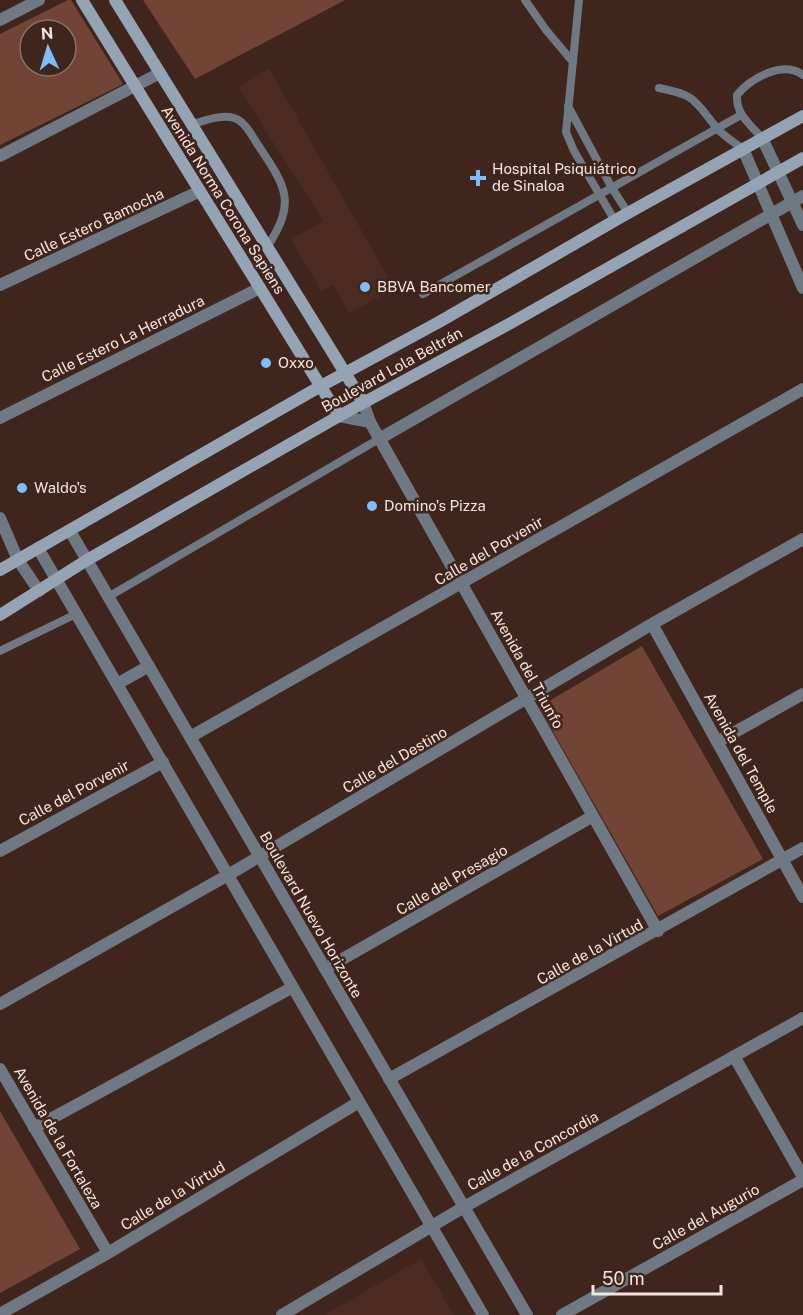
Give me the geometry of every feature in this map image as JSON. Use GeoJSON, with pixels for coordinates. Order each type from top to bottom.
{"type":"FeatureCollection","features":[{"type":"Feature","properties":{"kind":"main road","name":"Avenida Norma Corona Sapiens"},"geometry":{"type":"LineString","coordinates":[[82,0],[339,416]]}},
{"type":"Feature","properties":{"kind":"main road","name":"Avenida Norma Corona Sapiens"},"geometry":{"type":"LineString","coordinates":[[115,0],[363,402]]}},
{"type":"Feature","properties":{"kind":"main road","name":"Boulevard Lola Beltrán"},"geometry":{"type":"LineString","coordinates":[[0,570],[321,386],[803,116]]}},
{"type":"Feature","properties":{"kind":"main road","name":"Boulevard Lola Beltrán"},"geometry":{"type":"LineString","coordinates":[[0,615],[87,560],[363,402],[509,324],[803,158]]}},
{"type":"Feature","properties":{"kind":"street"},"geometry":{"type":"LineString","coordinates":[[0,20],[39,0]]}},
{"type":"Feature","properties":{"kind":"street"},"geometry":{"type":"LineString","coordinates":[[0,156],[160,73]]}},
{"type":"Feature","properties":{"kind":"street"},"geometry":{"type":"LineString","coordinates":[[762,138],[778,172],[798,199],[803,225]]}},
{"type":"Feature","properties":{"kind":"street"},"geometry":{"type":"LineString","coordinates":[[743,149],[803,288]]}},
{"type":"Feature","properties":{"kind":"street","name":"Calle Estero Bamocha"},"geometry":{"type":"LineString","coordinates":[[0,285],[200,191]]}},
{"type":"Feature","properties":{"kind":"street"},"geometry":{"type":"LineString","coordinates":[[379,439],[798,199]]}},
{"type":"Feature","properties":{"kind":"street","name":"Calle Estero La Herradura"},"geometry":{"type":"LineString","coordinates":[[0,418],[260,288]]}},
{"type":"Feature","properties":{"kind":"street","name":"Calle del Porvenir"},"geometry":{"type":"LineString","coordinates":[[190,737],[803,389]]}},
{"type":"Feature","properties":{"kind":"street","name":"Avenida del Triunfo"},"geometry":{"type":"LineString","coordinates":[[363,402],[379,439],[658,931]]}},
{"type":"Feature","properties":{"kind":"street"},"geometry":{"type":"LineString","coordinates":[[339,416],[370,422]]}},
{"type":"Feature","properties":{"kind":"street"},"geometry":{"type":"LineString","coordinates":[[0,518],[18,560],[39,591]]}},
{"type":"Feature","properties":{"kind":"street","name":"Boulevard Nuevo Horizonte"},"geometry":{"type":"LineString","coordinates":[[70,531],[527,1315]]}},
{"type":"Feature","properties":{"kind":"street","name":"Calle del Destino"},"geometry":{"type":"LineString","coordinates":[[0,1004],[228,875],[652,624],[803,538]]}},
{"type":"Feature","properties":{"kind":"street"},"geometry":{"type":"LineString","coordinates":[[38,548],[483,1315]]}},
{"type":"Feature","properties":{"kind":"street","name":"Avenida del Temple"},"geometry":{"type":"LineString","coordinates":[[652,624],[803,897]]}},
{"type":"Feature","properties":{"kind":"street"},"geometry":{"type":"LineString","coordinates":[[117,684],[149,666]]}},
{"type":"Feature","properties":{"kind":"street"},"geometry":{"type":"LineString","coordinates":[[717,742],[803,694]]}},
{"type":"Feature","properties":{"kind":"street","name":"Calle del Porvenir"},"geometry":{"type":"LineString","coordinates":[[0,851],[163,762]]}},
{"type":"Feature","properties":{"kind":"street","name":"Calle del Presagio"},"geometry":{"type":"LineString","coordinates":[[325,969],[593,816]]}},
{"type":"Feature","properties":{"kind":"street","name":"Calle de la Virtud"},"geometry":{"type":"LineString","coordinates":[[389,1079],[658,931],[803,848]]}},
{"type":"Feature","properties":{"kind":"street"},"geometry":{"type":"LineString","coordinates":[[34,1128],[293,987]]}},
{"type":"Feature","properties":{"kind":"street","name":"Calle de la Concordia"},"geometry":{"type":"LineString","coordinates":[[282,1315],[464,1207],[803,1018]]}},
{"type":"Feature","properties":{"kind":"street"},"geometry":{"type":"LineString","coordinates":[[734,1056],[803,1178]]}},
{"type":"Feature","properties":{"kind":"street","name":"Avenida de la Fortaleza"},"geometry":{"type":"LineString","coordinates":[[0,1069],[108,1253]]}},
{"type":"Feature","properties":{"kind":"street","name":"Calle de la Virtud"},"geometry":{"type":"LineString","coordinates":[[0,1314],[108,1253],[359,1101]]}},
{"type":"Feature","properties":{"kind":"street","name":"Calle del Augurio"},"geometry":{"type":"LineString","coordinates":[[562,1315],[803,1178]]}},
{"type":"Feature","properties":{"kind":"lane"},"geometry":{"type":"LineString","coordinates":[[525,0],[573,62]]}},
{"type":"Feature","properties":{"kind":"lane"},"geometry":{"type":"LineString","coordinates":[[579,0],[566,122],[568,140],[615,221]]}},
{"type":"Feature","properties":{"kind":"lane"},"geometry":{"type":"LineString","coordinates":[[762,138],[741,116],[737,95],[769,72],[788,69],[803,75]]}},
{"type":"Feature","properties":{"kind":"lane"},"geometry":{"type":"LineString","coordinates":[[659,88],[688,96],[697,102],[717,129],[743,149]]}},
{"type":"Feature","properties":{"kind":"lane"},"geometry":{"type":"LineString","coordinates":[[568,106],[628,213]]}},
{"type":"Feature","properties":{"kind":"lane"},"geometry":{"type":"LineString","coordinates":[[423,294],[741,116]]}},
{"type":"Feature","properties":{"kind":"lane"},"geometry":{"type":"LineString","coordinates":[[192,124],[215,118],[235,118],[243,123],[275,171],[282,185],[286,202],[285,216],[267,246]]}},
{"type":"Feature","properties":{"kind":"lane"},"geometry":{"type":"LineString","coordinates":[[108,597],[379,439]]}},
{"type":"Feature","properties":{"kind":"lane"},"geometry":{"type":"LineString","coordinates":[[0,651],[76,614]]}},
{"type":"Feature","properties":{"kind":"shaded area"},"geometry":{"type":"Polygon","coordinates":[[[71,0],[123,84],[0,145],[0,34],[18,25],[18,78],[78,78],[78,18],[32,18],[71,0]]]}},
{"type":"Feature","properties":{"kind":"shaded area"},"geometry":{"type":"Polygon","coordinates":[[[143,0],[345,0],[195,79],[143,0]]]}},
{"type":"Feature","properties":{"kind":"shaded area"},"geometry":{"type":"Polygon","coordinates":[[[269,68],[395,289],[349,313],[333,285],[321,291],[291,239],[323,221],[238,87],[269,68]]]}},
{"type":"Feature","properties":{"kind":"shaded area"},"geometry":{"type":"Polygon","coordinates":[[[642,646],[763,859],[658,916],[539,707],[642,646]]]}},
{"type":"Feature","properties":{"kind":"shaded area"},"geometry":{"type":"Polygon","coordinates":[[[0,1111],[80,1249],[0,1293],[0,1111]]]}},
{"type":"Feature","properties":{"kind":"shaded area"},"geometry":{"type":"Polygon","coordinates":[[[421,1259],[454,1315],[324,1315],[421,1259]]]}},
{"type":"Feature","properties":{"kind":"place","name":"Hospital Psiquiátrico de Sinaloa"},"geometry":{"type":"Point","coordinates":[478,178]}},
{"type":"Feature","properties":{"kind":"place","name":"BBVA Bancomer"},"geometry":{"type":"Point","coordinates":[365,287]}},
{"type":"Feature","properties":{"kind":"place","name":"Oxxo"},"geometry":{"type":"Point","coordinates":[266,363]}},
{"type":"Feature","properties":{"kind":"place","name":"Waldo's"},"geometry":{"type":"Point","coordinates":[22,488]}},
{"type":"Feature","properties":{"kind":"place","name":"Domino's Pizza"},"geometry":{"type":"Point","coordinates":[372,506]}}]}
